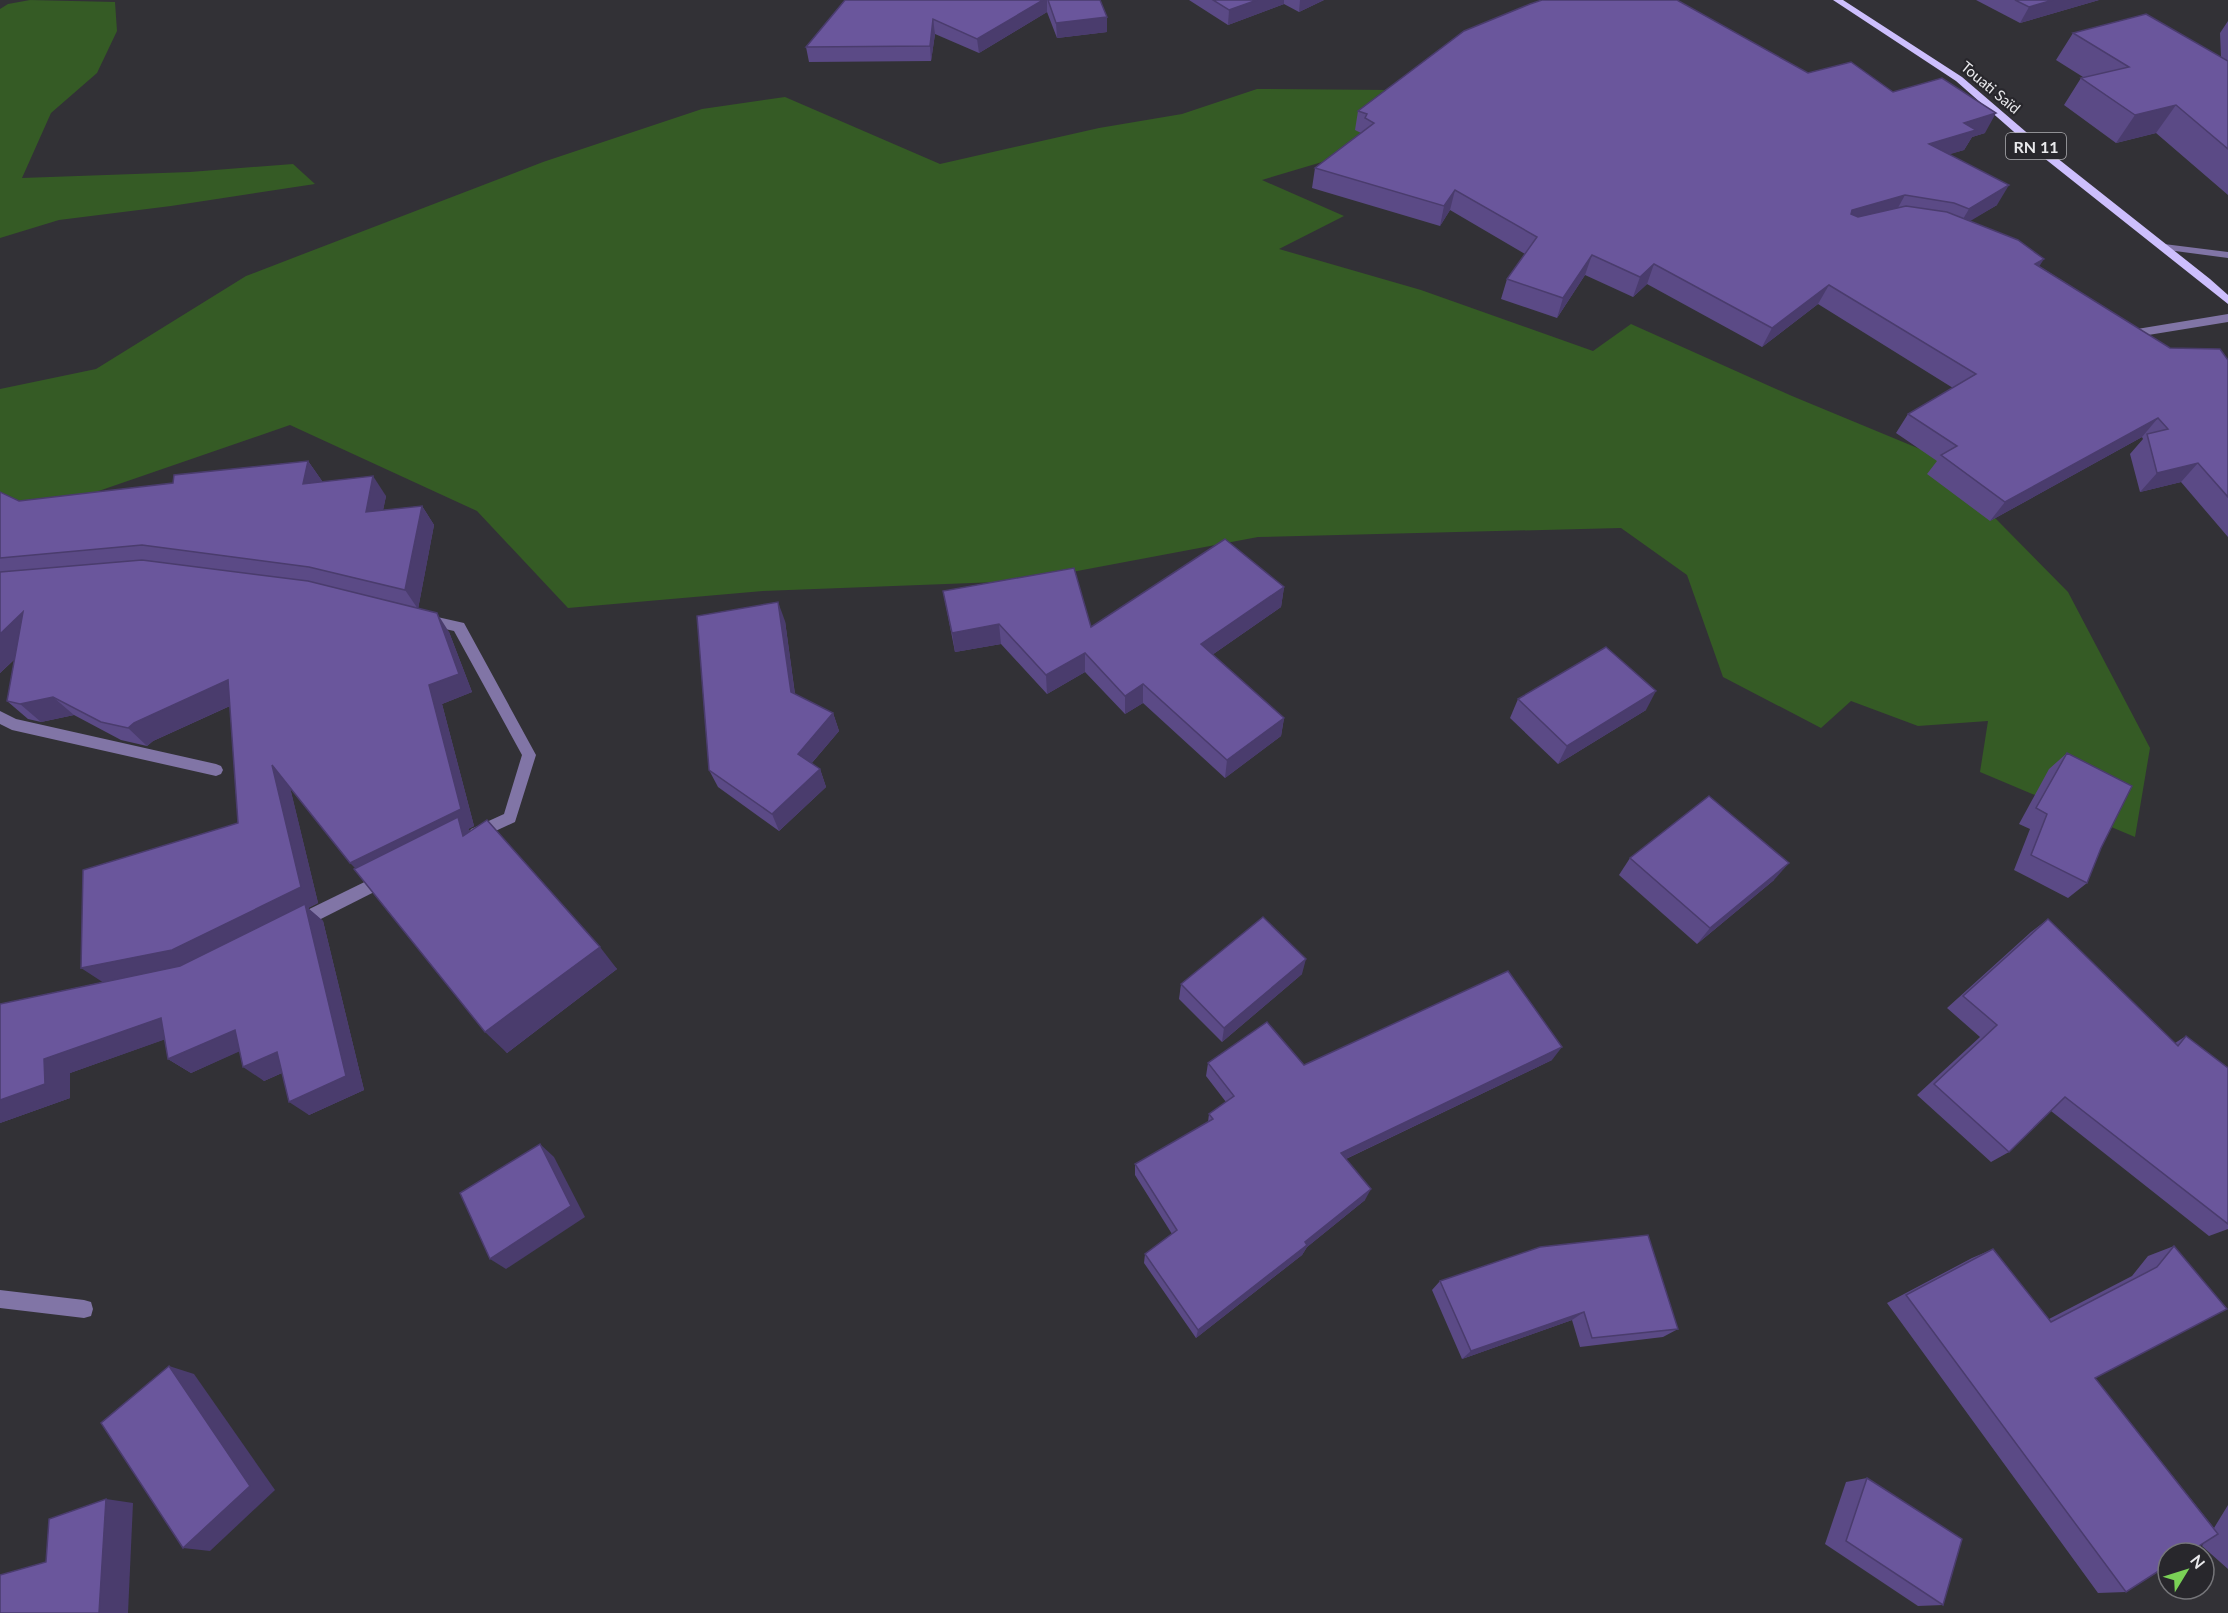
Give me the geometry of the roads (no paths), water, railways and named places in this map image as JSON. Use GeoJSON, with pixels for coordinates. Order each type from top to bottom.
{"type":"FeatureCollection","features":[{"type":"Feature","properties":{"kind":"main road","name":"Touati Saïd"},"geometry":{"type":"LineString","coordinates":[[1837,0],[1959,79],[2043,152],[2164,247],[2228,301]]}},
{"type":"Feature","properties":{"kind":"street"},"geometry":{"type":"LineString","coordinates":[[2164,247],[2228,255]]}},
{"type":"Feature","properties":{"kind":"street"},"geometry":{"type":"LineString","coordinates":[[2116,324],[2136,333],[2228,318]]}},
{"type":"Feature","properties":{"kind":"street"},"geometry":{"type":"LineString","coordinates":[[413,616],[459,627],[529,755],[510,818],[457,844]]}},
{"type":"Feature","properties":{"kind":"street"},"geometry":{"type":"LineString","coordinates":[[0,717],[12,724],[216,770]]}},
{"type":"Feature","properties":{"kind":"street"},"geometry":{"type":"LineString","coordinates":[[290,927],[405,870]]}},
{"type":"Feature","properties":{"kind":"street"},"geometry":{"type":"LineString","coordinates":[[0,1299],[84,1309]]}}]}
